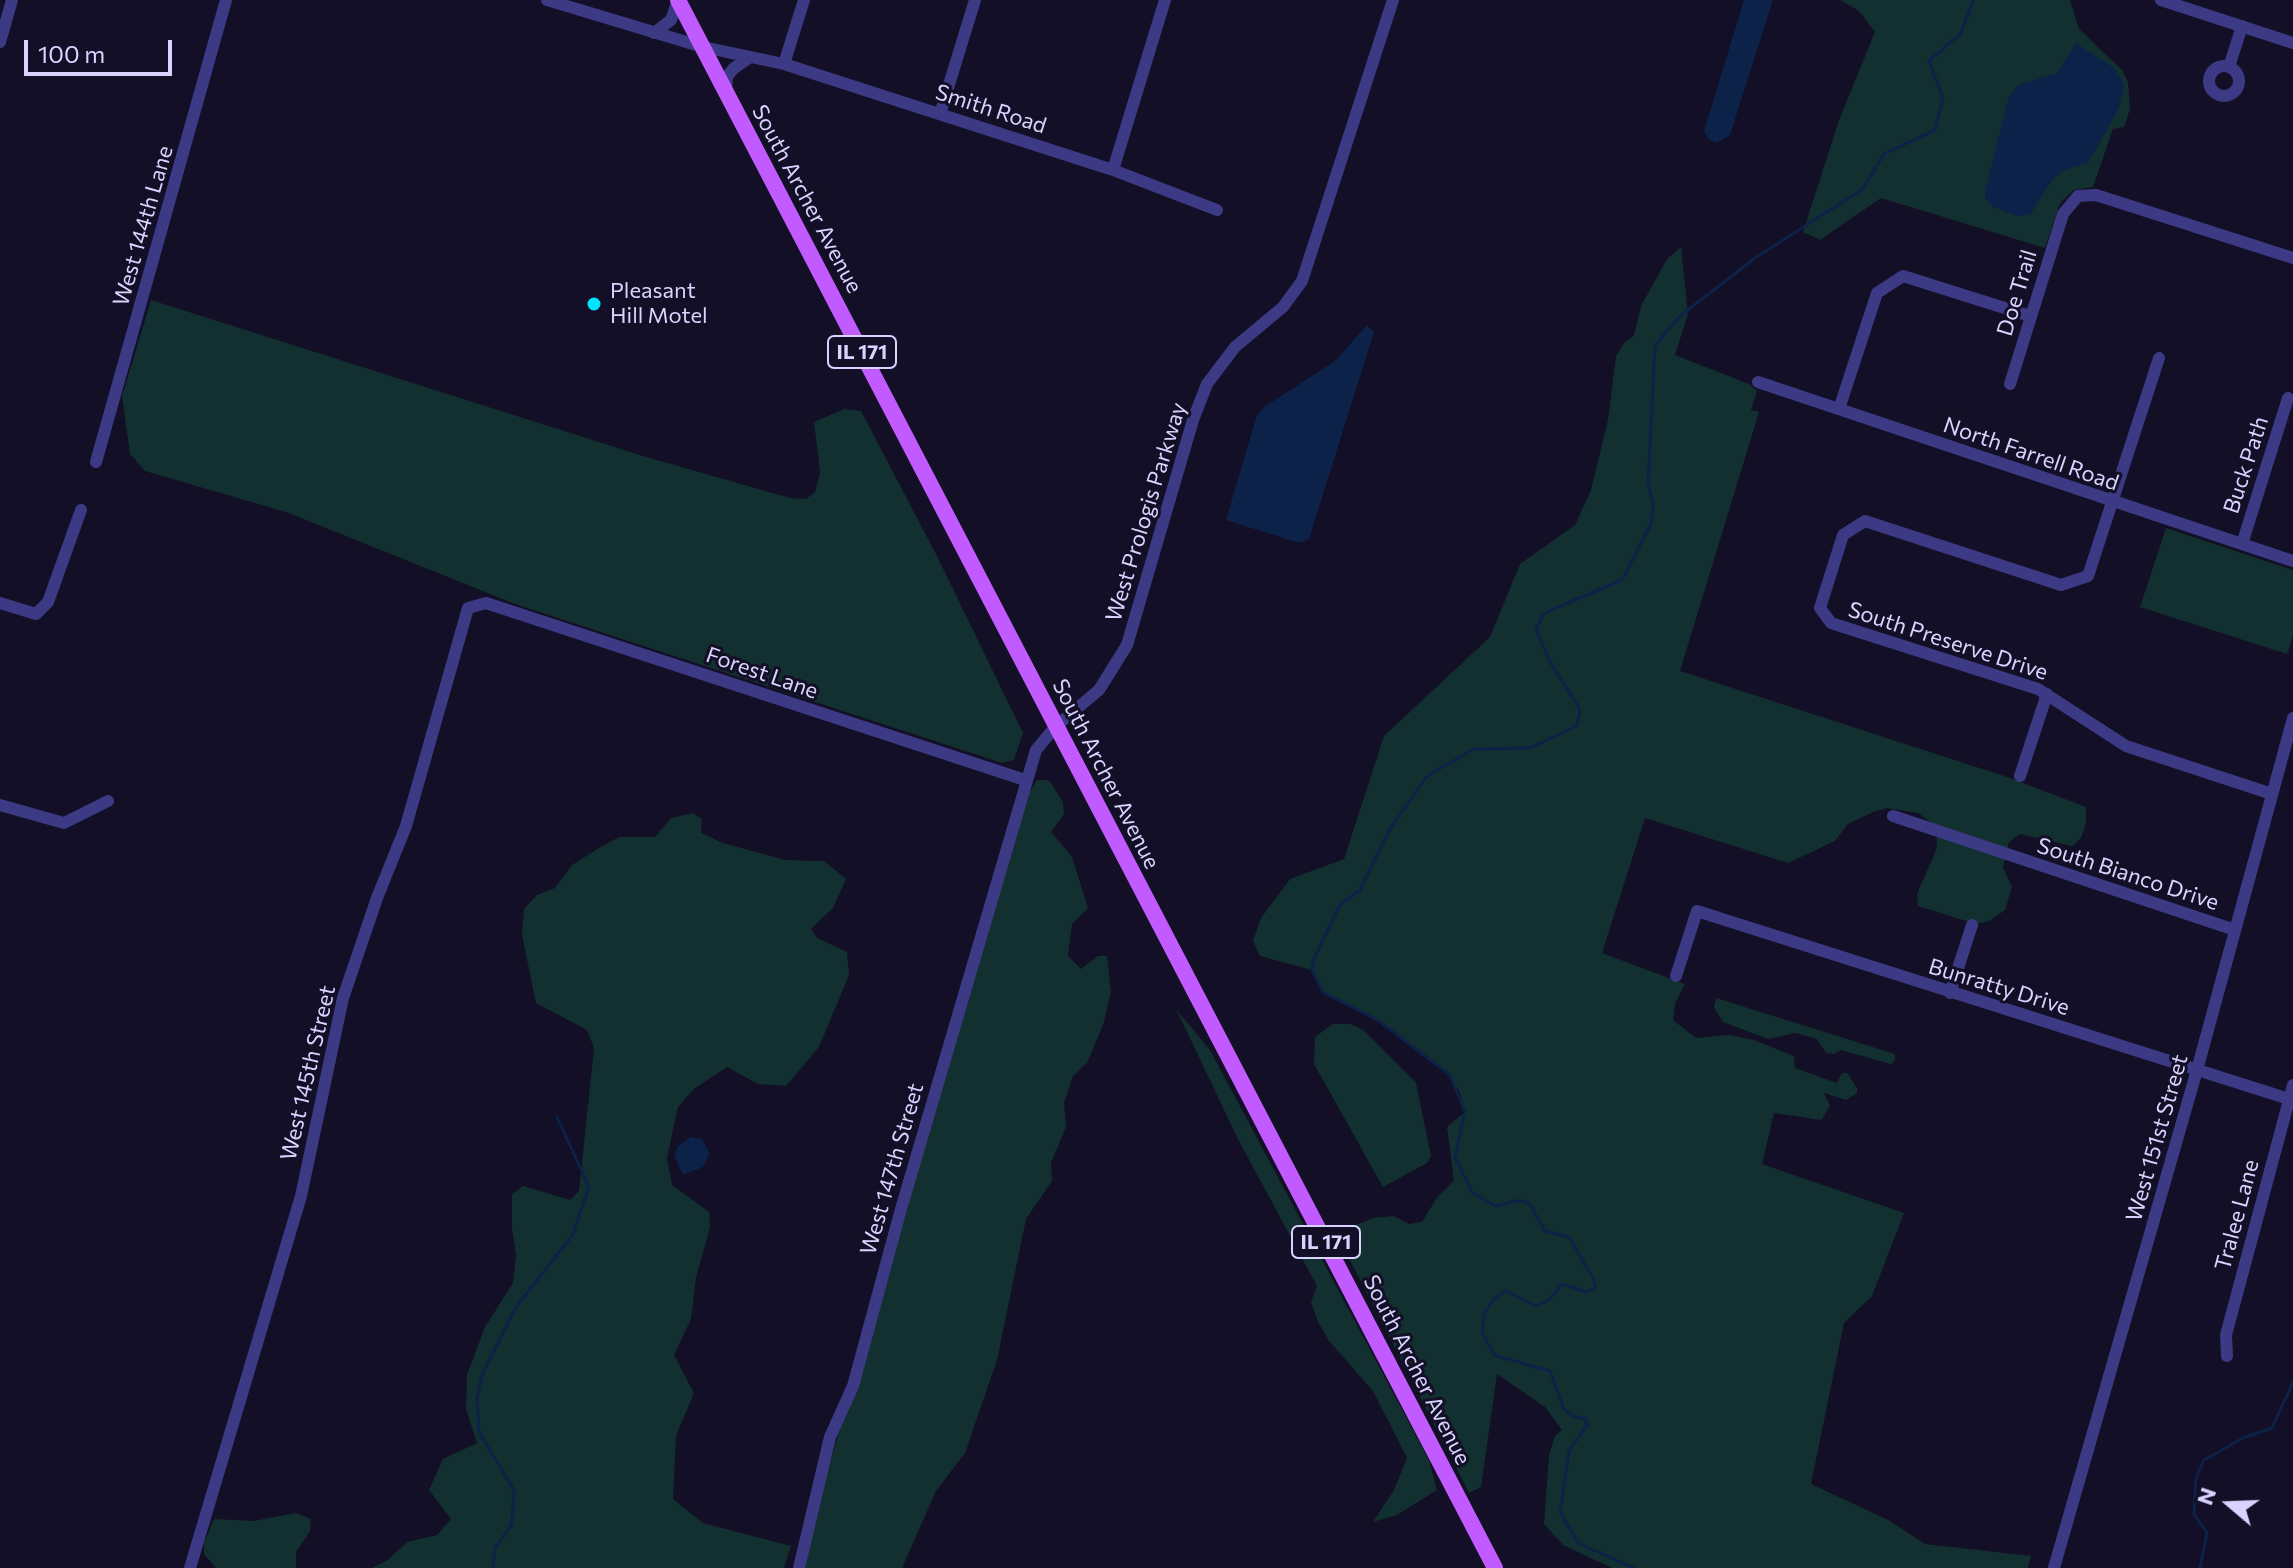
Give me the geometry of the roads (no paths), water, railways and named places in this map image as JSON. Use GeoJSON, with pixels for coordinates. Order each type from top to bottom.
{"type":"FeatureCollection","features":[{"type":"Feature","properties":{"kind":"main road","name":"South Archer Avenue"},"geometry":{"type":"LineString","coordinates":[[678,0],[1495,1568]]}},
{"type":"Feature","properties":{"kind":"street"},"geometry":{"type":"LineString","coordinates":[[0,42],[12,0]]}},
{"type":"Feature","properties":{"kind":"street","name":"West 144th Lane"},"geometry":{"type":"LineString","coordinates":[[96,462],[226,0]]}},
{"type":"Feature","properties":{"kind":"street","name":"Smith Road"},"geometry":{"type":"LineString","coordinates":[[547,0],[703,47],[784,64],[1113,170],[1217,210]]}},
{"type":"Feature","properties":{"kind":"street"},"geometry":{"type":"LineString","coordinates":[[654,33],[671,20],[678,0]]}},
{"type":"Feature","properties":{"kind":"street"},"geometry":{"type":"LineString","coordinates":[[784,64],[804,0]]}},
{"type":"Feature","properties":{"kind":"street"},"geometry":{"type":"LineString","coordinates":[[940,114],[975,0]]}},
{"type":"Feature","properties":{"kind":"street"},"geometry":{"type":"LineString","coordinates":[[1113,170],[1165,0]]}},
{"type":"Feature","properties":{"kind":"street","name":"West Prologis Parkway"},"geometry":{"type":"LineString","coordinates":[[1025,780],[1038,743],[1099,690],[1127,645],[1193,420],[1207,384],[1235,347],[1283,307],[1302,281],[1393,0]]}},
{"type":"Feature","properties":{"kind":"street"},"geometry":{"type":"LineString","coordinates":[[2161,0],[2293,43]]}},
{"type":"Feature","properties":{"kind":"street"},"geometry":{"type":"LineString","coordinates":[[2229,67],[2242,26]]}},
{"type":"Feature","properties":{"kind":"street"},"geometry":{"type":"LineString","coordinates":[[726,92],[733,69],[750,57]]}},
{"type":"Feature","properties":{"kind":"street","name":"Doe Trail"},"geometry":{"type":"LineString","coordinates":[[2010,384],[2063,214],[2072,200],[2090,194],[2293,258]]}},
{"type":"Feature","properties":{"kind":"street"},"geometry":{"type":"LineString","coordinates":[[1839,409],[1877,293],[1903,276],[2030,316]]}},
{"type":"Feature","properties":{"kind":"street"},"geometry":{"type":"LineString","coordinates":[[2111,503],[2159,358]]}},
{"type":"Feature","properties":{"kind":"street","name":"North Farrell Road"},"geometry":{"type":"LineString","coordinates":[[1758,382],[2111,503],[2293,561]]}},
{"type":"Feature","properties":{"kind":"street","name":"Buck Path"},"geometry":{"type":"LineString","coordinates":[[2242,544],[2288,398]]}},
{"type":"Feature","properties":{"kind":"street","name":"South Preserve Drive"},"geometry":{"type":"LineString","coordinates":[[2111,503],[2088,576],[2061,585],[1865,521],[1843,535],[1820,608],[1831,623],[2047,694],[2126,746],[2272,794]]}},
{"type":"Feature","properties":{"kind":"street"},"geometry":{"type":"LineString","coordinates":[[0,603],[36,614],[48,602],[81,510]]}},
{"type":"Feature","properties":{"kind":"street","name":"Forest Lane"},"geometry":{"type":"LineString","coordinates":[[486,603],[1025,780]]}},
{"type":"Feature","properties":{"kind":"street","name":"West 145th Street"},"geometry":{"type":"LineString","coordinates":[[190,1568],[301,1196],[343,998],[377,898],[406,826],[468,608],[486,603]]}},
{"type":"Feature","properties":{"kind":"street"},"geometry":{"type":"LineString","coordinates":[[2020,776],[2047,694]]}},
{"type":"Feature","properties":{"kind":"street","name":"West 151st Street"},"geometry":{"type":"LineString","coordinates":[[2056,1567],[2293,718]]}},
{"type":"Feature","properties":{"kind":"street","name":"West 147th Street"},"geometry":{"type":"LineString","coordinates":[[799,1568],[816,1507],[824,1458],[853,1386],[1025,780]]}},
{"type":"Feature","properties":{"kind":"street"},"geometry":{"type":"LineString","coordinates":[[0,805],[64,823],[108,801]]}},
{"type":"Feature","properties":{"kind":"street","name":"South Bianco Drive"},"geometry":{"type":"LineString","coordinates":[[1893,816],[2235,930]]}},
{"type":"Feature","properties":{"kind":"street","name":"Bunratty Drive"},"geometry":{"type":"LineString","coordinates":[[1676,976],[1697,911],[2289,1099]]}},
{"type":"Feature","properties":{"kind":"street"},"geometry":{"type":"LineString","coordinates":[[1950,993],[1972,925]]}},
{"type":"Feature","properties":{"kind":"street","name":"Tralee Lane"},"geometry":{"type":"LineString","coordinates":[[2227,1356],[2226,1335],[2293,1085]]}},
{"type":"Feature","properties":{"kind":"water"},"geometry":{"type":"Polygon","coordinates":[[[1744,0],[1773,0],[1730,135],[1717,143],[1708,139],[1704,131],[1744,0]]]}},
{"type":"Feature","properties":{"kind":"water"},"geometry":{"type":"Polygon","coordinates":[[[2076,43],[2114,68],[2121,78],[2124,87],[2119,108],[2088,163],[2064,170],[2053,179],[2030,215],[2017,216],[1993,207],[1985,198],[1985,191],[2008,99],[2018,85],[2057,73],[2076,43]]]}},
{"type":"Feature","properties":{"kind":"water"},"geometry":{"type":"Polygon","coordinates":[[[1367,325],[1374,332],[1309,539],[1299,543],[1226,520],[1256,418],[1264,407],[1335,361],[1367,325]]]}},
{"type":"Feature","properties":{"kind":"water"},"geometry":{"type":"Polygon","coordinates":[[[691,1137],[702,1139],[710,1153],[703,1167],[683,1175],[674,1155],[678,1146],[691,1137]]]}},
{"type":"Feature","properties":{"kind":"waterway"},"geometry":{"type":"LineString","coordinates":[[1634,1568],[1578,1543],[1560,1512],[1569,1451],[1587,1425],[1585,1419],[1573,1416],[1564,1409],[1550,1371],[1494,1355],[1482,1332],[1485,1312],[1493,1300],[1506,1291],[1536,1306],[1549,1300],[1562,1284],[1586,1292],[1596,1287],[1593,1278],[1569,1237],[1545,1231],[1529,1203],[1520,1200],[1495,1206],[1472,1192],[1455,1157],[1465,1112],[1450,1075],[1379,1021],[1323,992],[1312,970],[1313,961],[1340,905],[1360,890],[1390,829],[1427,776],[1474,749],[1530,748],[1576,726],[1580,713],[1578,706],[1550,662],[1536,629],[1543,615],[1551,610],[1622,580],[1651,524],[1653,503],[1648,483],[1655,345],[1680,316],[1755,258],[1863,189],[1884,154],[1935,130],[1943,98],[1929,61],[1961,33],[1973,0]]}},
{"type":"Feature","properties":{"kind":"waterway"},"geometry":{"type":"LineString","coordinates":[[493,1568],[495,1548],[512,1524],[514,1490],[479,1432],[477,1399],[482,1375],[516,1307],[572,1236],[589,1187],[557,1117]]}},
{"type":"Feature","properties":{"kind":"waterway"},"geometry":{"type":"LineString","coordinates":[[2200,1568],[2207,1533],[2194,1514],[2196,1478],[2204,1460],[2243,1438],[2272,1428],[2293,1382]]}},
{"type":"Feature","properties":{"kind":"place","name":"Pleasant Hill Motel"},"geometry":{"type":"Point","coordinates":[594,304]}}]}
